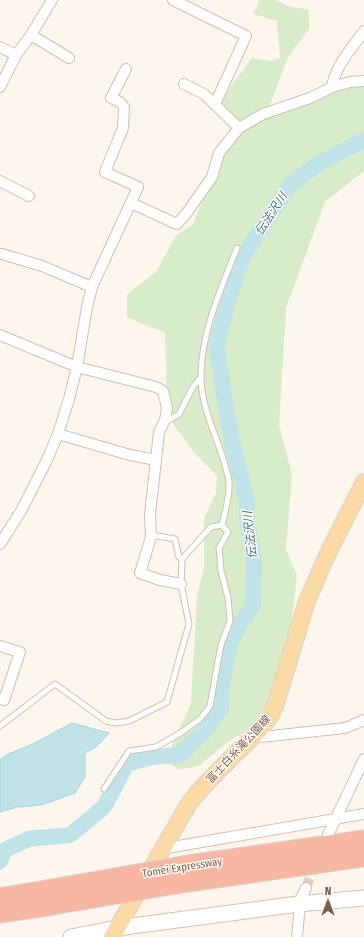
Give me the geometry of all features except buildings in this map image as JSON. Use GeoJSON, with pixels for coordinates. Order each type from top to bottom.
{"type":"FeatureCollection","features":[{"type":"Feature","properties":{"kind":"highway","name":"Tomei Expressway"},"geometry":{"type":"LineString","coordinates":[[188,874],[320,863],[362,844]]}},
{"type":"Feature","properties":{"kind":"highway","name":"Tomei Expressway"},"geometry":{"type":"LineString","coordinates":[[0,913],[46,898],[362,844]]}},
{"type":"Feature","properties":{"kind":"highway"},"geometry":{"type":"LineString","coordinates":[[320,863],[364,861]]}},
{"type":"Feature","properties":{"kind":"highway","name":"Tomei Expressway"},"geometry":{"type":"LineString","coordinates":[[0,898],[46,898]]}},
{"type":"Feature","properties":{"kind":"main road","name":"富士白糸滝公園線"},"geometry":{"type":"LineString","coordinates":[[118,934],[161,849],[188,804],[252,738],[270,716],[275,707],[307,600],[328,553],[364,482]]}},
{"type":"Feature","properties":{"kind":"street"},"geometry":{"type":"LineString","coordinates":[[0,87],[16,55],[31,35],[52,0]]}},
{"type":"Feature","properties":{"kind":"street"},"geometry":{"type":"LineString","coordinates":[[173,0],[246,36],[215,104]]}},
{"type":"Feature","properties":{"kind":"street"},"geometry":{"type":"LineString","coordinates":[[332,88],[333,78],[364,31]]}},
{"type":"Feature","properties":{"kind":"street"},"geometry":{"type":"LineString","coordinates":[[31,35],[69,58]]}},
{"type":"Feature","properties":{"kind":"street"},"geometry":{"type":"LineString","coordinates":[[0,47],[16,55]]}},
{"type":"Feature","properties":{"kind":"street"},"geometry":{"type":"LineString","coordinates":[[0,544],[21,511],[46,462],[58,434],[77,367],[87,307],[92,287],[138,187],[106,172],[123,128],[124,107],[120,102],[111,98],[126,70]]}},
{"type":"Feature","properties":{"kind":"street"},"geometry":{"type":"LineString","coordinates":[[131,203],[177,224],[186,214],[212,177],[219,152],[239,128],[263,114],[310,98],[332,88],[350,82],[364,81]]}},
{"type":"Feature","properties":{"kind":"street"},"geometry":{"type":"LineString","coordinates":[[184,84],[204,94],[239,128]]}},
{"type":"Feature","properties":{"kind":"street"},"geometry":{"type":"LineString","coordinates":[[0,181],[29,196]]}},
{"type":"Feature","properties":{"kind":"street"},"geometry":{"type":"LineString","coordinates":[[2,254],[42,266],[92,287]]}},
{"type":"Feature","properties":{"kind":"street"},"geometry":{"type":"LineString","coordinates":[[0,335],[77,367],[156,387],[163,391],[167,408],[165,422],[159,432],[150,514],[151,535],[140,573],[160,580],[181,584]]}},
{"type":"Feature","properties":{"kind":"street"},"geometry":{"type":"LineString","coordinates":[[58,434],[130,456],[156,460]]}},
{"type":"Feature","properties":{"kind":"street"},"geometry":{"type":"LineString","coordinates":[[0,646],[20,652],[4,700],[0,699]]}},
{"type":"Feature","properties":{"kind":"street"},"geometry":{"type":"LineString","coordinates":[[252,738],[345,728],[364,720]]}},
{"type":"Feature","properties":{"kind":"street"},"geometry":{"type":"LineString","coordinates":[[328,835],[364,759]]}},
{"type":"Feature","properties":{"kind":"street"},"geometry":{"type":"LineString","coordinates":[[161,849],[364,814]]}},
{"type":"Feature","properties":{"kind":"street"},"geometry":{"type":"LineString","coordinates":[[297,937],[299,904],[306,888]]}},
{"type":"Feature","properties":{"kind":"street"},"geometry":{"type":"LineString","coordinates":[[71,937],[118,934],[299,904],[364,898]]}},
{"type":"Feature","properties":{"kind":"lane"},"geometry":{"type":"LineString","coordinates":[[222,525],[230,485],[221,451],[209,421],[201,377],[205,345],[214,305],[237,248]]}},
{"type":"Feature","properties":{"kind":"lane"},"geometry":{"type":"LineString","coordinates":[[165,422],[178,414],[193,387],[201,377]]}},
{"type":"Feature","properties":{"kind":"lane"},"geometry":{"type":"LineString","coordinates":[[0,726],[55,684],[106,721],[116,723],[129,721],[167,702],[189,624],[181,584],[182,559],[211,527],[222,525]]}},
{"type":"Feature","properties":{"kind":"lane"},"geometry":{"type":"LineString","coordinates":[[104,789],[129,751],[156,747],[182,732],[201,718],[210,706],[221,644],[230,621],[228,598],[221,571],[219,548],[228,532],[222,525]]}},
{"type":"Feature","properties":{"kind":"lane"},"geometry":{"type":"LineString","coordinates":[[151,535],[175,539],[179,557],[182,559]]}},
{"type":"Feature","properties":{"kind":"green space"},"geometry":{"type":"Polygon","coordinates":[[[260,0],[275,0],[288,6],[309,10],[309,29],[288,57],[267,113],[364,82],[364,171],[325,202],[286,308],[279,425],[292,474],[286,549],[297,576],[286,671],[257,726],[229,741],[199,766],[179,770],[170,764],[170,749],[191,704],[197,595],[204,568],[204,519],[216,493],[217,476],[194,452],[173,424],[167,398],[165,333],[127,317],[127,295],[156,272],[175,237],[193,224],[223,150],[239,128],[220,101],[252,58],[271,61],[280,58],[277,21],[253,14],[260,0]]]}},
{"type":"Feature","properties":{"kind":"water"},"geometry":{"type":"Polygon","coordinates":[[[72,723],[109,733],[96,747],[85,753],[85,777],[75,793],[41,805],[17,807],[0,812],[0,760],[6,755],[33,744],[72,723]]]}},
{"type":"Feature","properties":{"kind":"waterway","name":"伝法沢川"},"geometry":{"type":"LineString","coordinates":[[0,861],[5,850],[28,839],[70,835],[104,807],[127,764],[152,757],[180,755],[206,729],[221,708],[222,681],[230,644],[253,605],[254,562],[247,519],[247,502],[231,437],[217,350],[220,330],[242,258],[290,185],[318,164],[364,140]]}},
{"type":"Feature","properties":{"kind":"tunnel"},"geometry":{"type":"LineString","coordinates":[[306,888],[316,862]]}}]}
